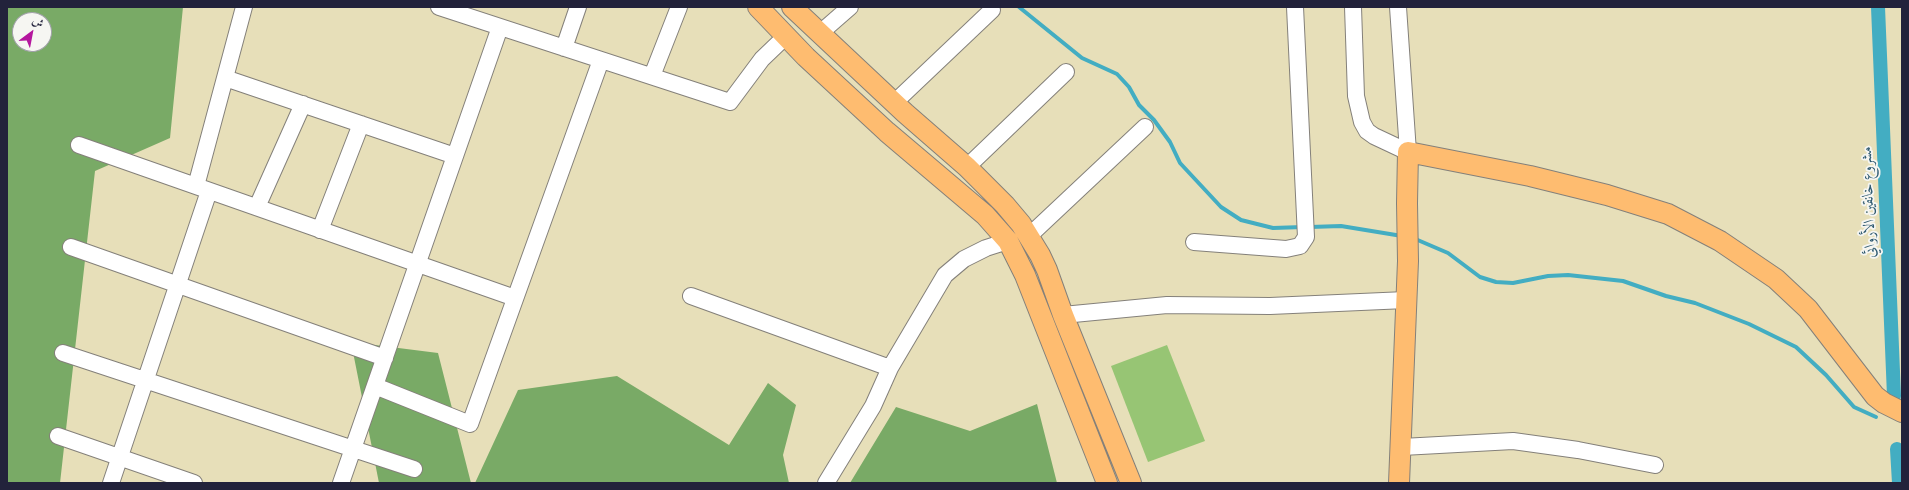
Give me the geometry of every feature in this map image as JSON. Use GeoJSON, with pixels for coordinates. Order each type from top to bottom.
{"type":"FeatureCollection","features":[{"type":"Feature","properties":{"kind":"main road"},"geometry":{"type":"LineString","coordinates":[[758,7],[786,36],[887,132],[985,215],[1008,241],[1025,275],[1108,483]]}},
{"type":"Feature","properties":{"kind":"main road"},"geometry":{"type":"LineString","coordinates":[[786,36],[798,12],[819,34],[894,103],[967,167],[1005,205],[1029,236],[1047,270],[1063,315],[1131,483]]}},
{"type":"Feature","properties":{"kind":"main road"},"geometry":{"type":"LineString","coordinates":[[1399,483],[1402,447],[1408,260],[1408,152],[1530,176],[1607,195],[1668,214],[1720,240],[1776,279],[1808,309],[1875,396],[1884,403],[1902,412]]}},
{"type":"Feature","properties":{"kind":"street"},"geometry":{"type":"LineString","coordinates":[[111,483],[177,285],[202,188],[225,78],[244,7]]}},
{"type":"Feature","properties":{"kind":"street"},"geometry":{"type":"LineString","coordinates":[[439,7],[473,12],[500,27],[730,102],[762,59],[786,36]]}},
{"type":"Feature","properties":{"kind":"street"},"geometry":{"type":"LineString","coordinates":[[564,48],[578,7]]}},
{"type":"Feature","properties":{"kind":"street"},"geometry":{"type":"LineString","coordinates":[[652,76],[679,7]]}},
{"type":"Feature","properties":{"kind":"street"},"geometry":{"type":"LineString","coordinates":[[819,34],[850,7]]}},
{"type":"Feature","properties":{"kind":"street"},"geometry":{"type":"LineString","coordinates":[[1194,242],[1286,249],[1300,246],[1306,237],[1295,7]]}},
{"type":"Feature","properties":{"kind":"street"},"geometry":{"type":"LineString","coordinates":[[1353,7],[1356,96],[1362,122],[1367,131],[1374,136],[1408,152],[1398,7]]}},
{"type":"Feature","properties":{"kind":"street"},"geometry":{"type":"LineString","coordinates":[[894,103],[992,10]]}},
{"type":"Feature","properties":{"kind":"street"},"geometry":{"type":"LineString","coordinates":[[341,483],[500,27]]}},
{"type":"Feature","properties":{"kind":"street"},"geometry":{"type":"LineString","coordinates":[[375,386],[470,424],[601,60]]}},
{"type":"Feature","properties":{"kind":"street"},"geometry":{"type":"LineString","coordinates":[[967,167],[1066,72]]}},
{"type":"Feature","properties":{"kind":"street"},"geometry":{"type":"LineString","coordinates":[[225,78],[456,156]]}},
{"type":"Feature","properties":{"kind":"street"},"geometry":{"type":"LineString","coordinates":[[257,207],[303,104]]}},
{"type":"Feature","properties":{"kind":"street"},"geometry":{"type":"LineString","coordinates":[[320,230],[361,124]]}},
{"type":"Feature","properties":{"kind":"street"},"geometry":{"type":"LineString","coordinates":[[1029,236],[1146,127]]}},
{"type":"Feature","properties":{"kind":"street"},"geometry":{"type":"LineString","coordinates":[[79,145],[515,298]]}},
{"type":"Feature","properties":{"kind":"street"},"geometry":{"type":"LineString","coordinates":[[826,483],[873,406],[890,368],[945,275],[969,256],[1008,241]]}},
{"type":"Feature","properties":{"kind":"street"},"geometry":{"type":"LineString","coordinates":[[71,247],[385,358]]}},
{"type":"Feature","properties":{"kind":"street"},"geometry":{"type":"LineString","coordinates":[[691,296],[890,368]]}},
{"type":"Feature","properties":{"kind":"street"},"geometry":{"type":"LineString","coordinates":[[1063,315],[1167,305],[1270,306],[1406,300]]}},
{"type":"Feature","properties":{"kind":"street"},"geometry":{"type":"LineString","coordinates":[[63,352],[414,469]]}},
{"type":"Feature","properties":{"kind":"street"},"geometry":{"type":"LineString","coordinates":[[58,436],[194,483]]}},
{"type":"Feature","properties":{"kind":"street"},"geometry":{"type":"LineString","coordinates":[[1402,447],[1513,441],[1578,450],[1655,465]]}},
{"type":"Feature","properties":{"kind":"green space"},"geometry":{"type":"Polygon","coordinates":[[[7,7],[183,7],[170,138],[95,171],[60,483],[7,483],[7,7]]]}},
{"type":"Feature","properties":{"kind":"green space"},"geometry":{"type":"Polygon","coordinates":[[[351,342],[438,353],[471,483],[379,483],[351,342]]]}},
{"type":"Feature","properties":{"kind":"green space"},"geometry":{"type":"Polygon","coordinates":[[[1167,345],[1205,441],[1148,462],[1111,366],[1167,345]]]}},
{"type":"Feature","properties":{"kind":"green space"},"geometry":{"type":"Polygon","coordinates":[[[617,376],[729,445],[768,383],[796,405],[783,455],[789,483],[475,483],[518,390],[617,376]]]}},
{"type":"Feature","properties":{"kind":"green space"},"geometry":{"type":"Polygon","coordinates":[[[1037,404],[1057,483],[850,483],[896,407],[970,431],[1037,404]]]}},
{"type":"Feature","properties":{"kind":"waterway"},"geometry":{"type":"LineString","coordinates":[[1019,7],[1082,58],[1117,74],[1129,87],[1139,105],[1154,120],[1170,142],[1180,163],[1221,207],[1241,220],[1273,228],[1303,227]]}},
{"type":"Feature","properties":{"kind":"waterway","name":"مشروع خانقين الأروائي"},"geometry":{"type":"LineString","coordinates":[[1878,7],[1894,396]]}},
{"type":"Feature","properties":{"kind":"waterway"},"geometry":{"type":"LineString","coordinates":[[1310,227],[1341,226],[1402,236]]}},
{"type":"Feature","properties":{"kind":"waterway"},"geometry":{"type":"LineString","coordinates":[[1413,238],[1448,253],[1480,277],[1496,282],[1513,283],[1548,276],[1568,275],[1623,281],[1666,296],[1695,303],[1749,324],[1796,347],[1826,375],[1854,407],[1876,417]]}},
{"type":"Feature","properties":{"kind":"waterway","name":"مشروع خانقين الأروائي"},"geometry":{"type":"LineString","coordinates":[[1897,449],[1899,483]]}}]}
